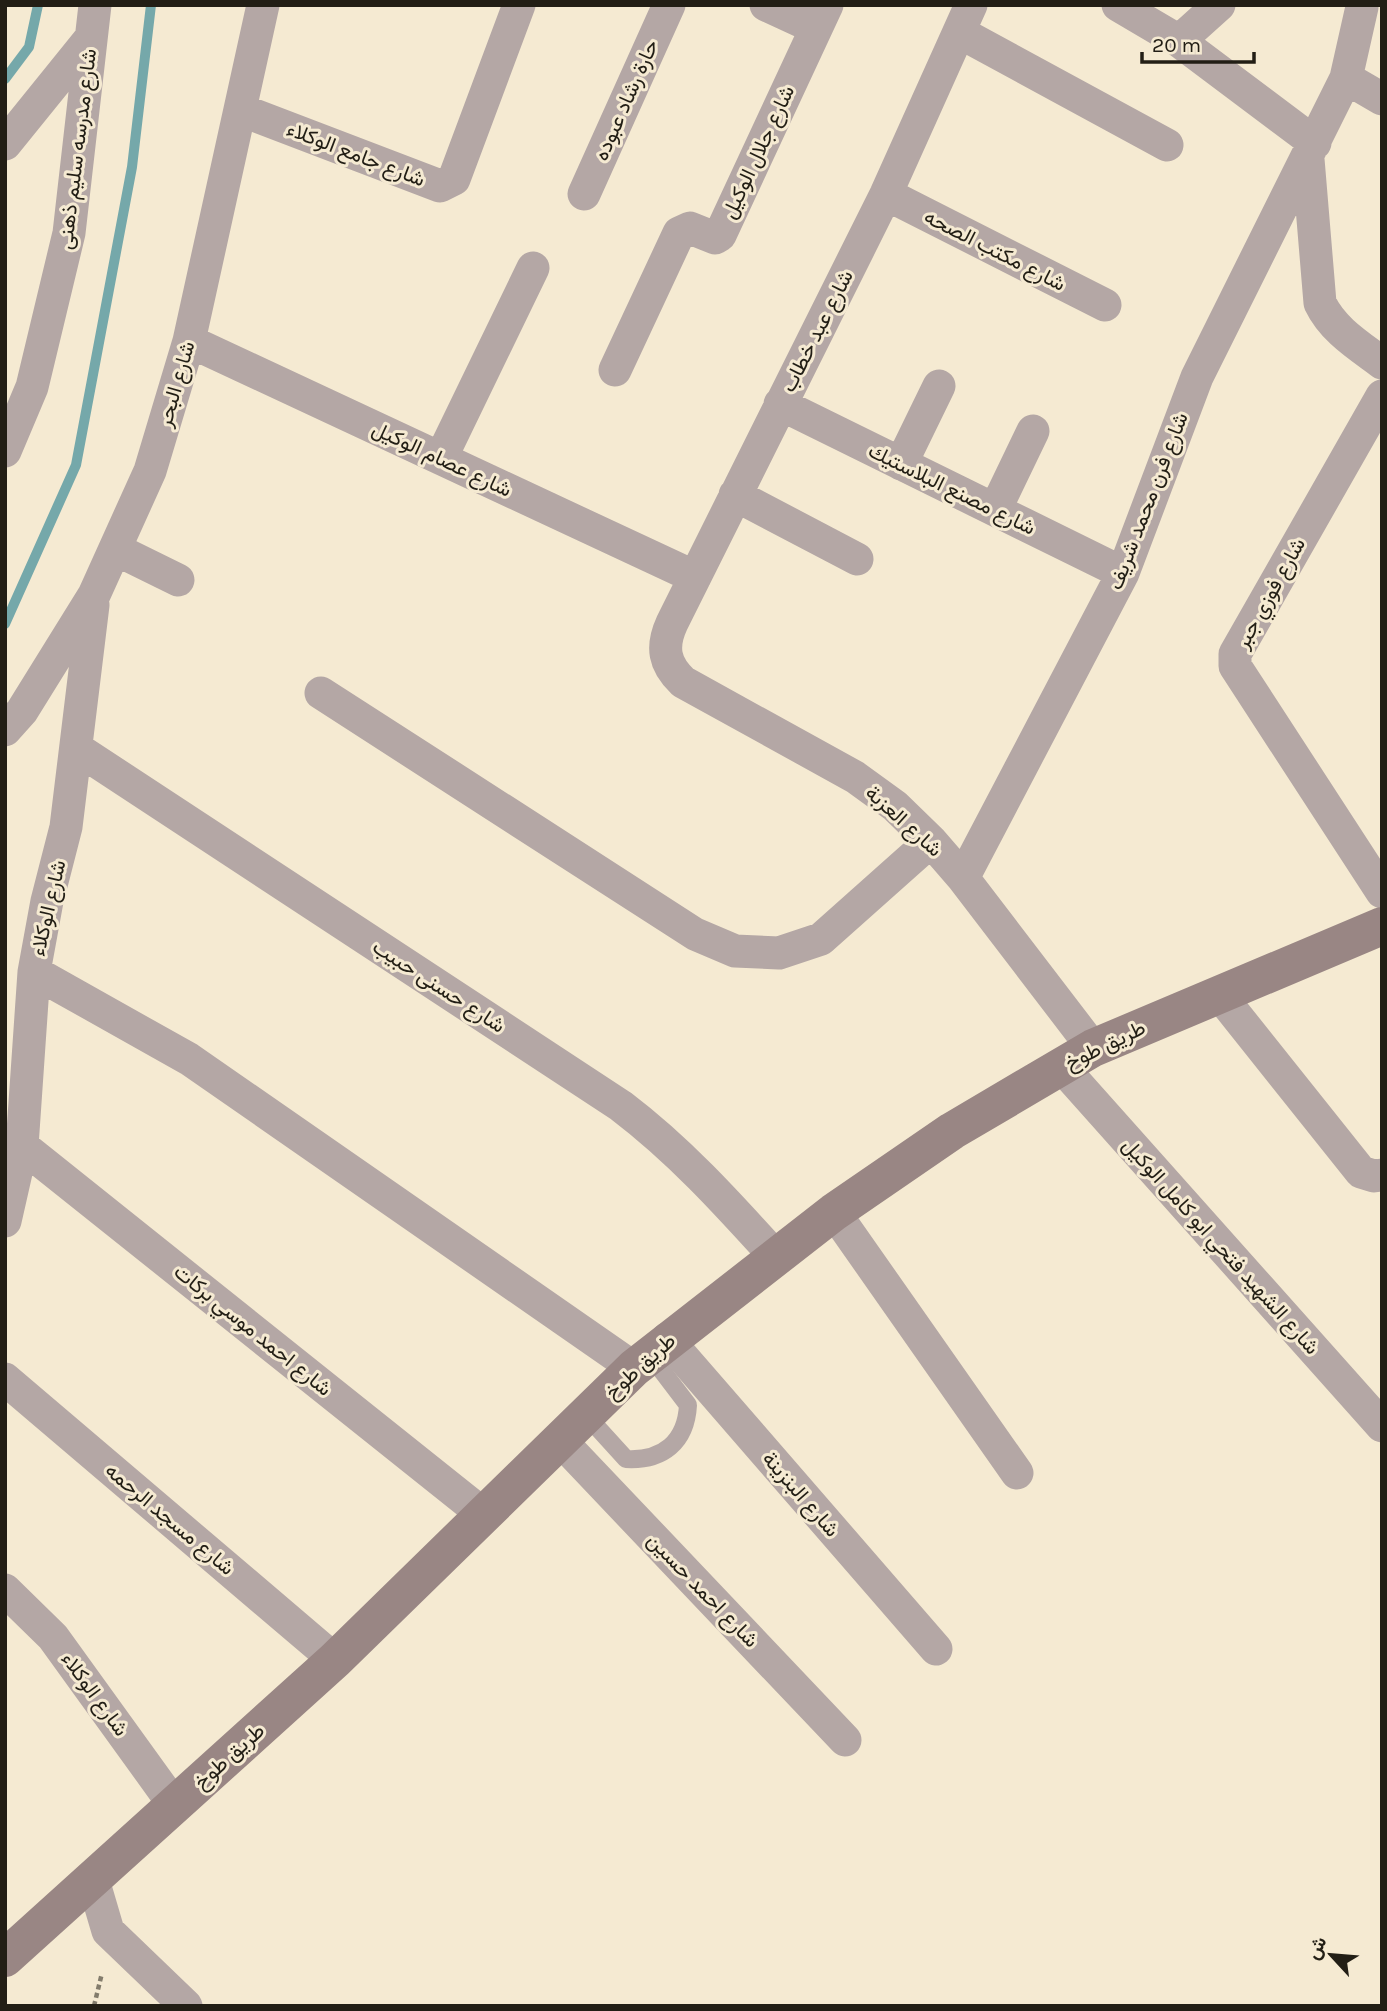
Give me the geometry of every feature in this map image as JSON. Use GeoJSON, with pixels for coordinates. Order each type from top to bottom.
{"type":"FeatureCollection","features":[{"type":"Feature","properties":{"kind":"main road","name":"طريق طوخ"},"geometry":{"type":"LineString","coordinates":[[5,1958],[335,1660],[650,1354],[775,1256],[952,1131],[1077,1057],[1382,926]]}},
{"type":"Feature","properties":{"kind":"street","name":"شارع مدرسه سليم ذهنى"},"geometry":{"type":"LineString","coordinates":[[5,451],[32,387],[69,233],[95,5]]}},
{"type":"Feature","properties":{"kind":"street","name":"شارع البحر"},"geometry":{"type":"LineString","coordinates":[[5,730],[22,711],[94,595],[150,471],[189,341],[263,5]]}},
{"type":"Feature","properties":{"kind":"street","name":"شارع جامع الوكلاء"},"geometry":{"type":"LineString","coordinates":[[241,110],[425,183],[440,186],[454,179],[519,5]]}},
{"type":"Feature","properties":{"kind":"street","name":"حارة رشاد عبوده"},"geometry":{"type":"LineString","coordinates":[[584,194],[669,5]]}},
{"type":"Feature","properties":{"kind":"street"},"geometry":{"type":"LineString","coordinates":[[766,5],[821,17]]}},
{"type":"Feature","properties":{"kind":"street"},"geometry":{"type":"LineString","coordinates":[[1118,5],[1179,41],[1311,150],[1320,303],[1327,318],[1339,330],[1382,363]]}},
{"type":"Feature","properties":{"kind":"street"},"geometry":{"type":"LineString","coordinates":[[1179,41],[1219,5]]}},
{"type":"Feature","properties":{"kind":"street","name":"شارع فرن محمد شريف"},"geometry":{"type":"LineString","coordinates":[[963,878],[1123,573],[1197,377],[1346,78],[1363,7]]}},
{"type":"Feature","properties":{"kind":"street","name":"شارع جلال الوكيل"},"geometry":{"type":"LineString","coordinates":[[615,370],[679,233],[690,228],[715,239],[720,236],[821,17]]}},
{"type":"Feature","properties":{"kind":"street"},"geometry":{"type":"LineString","coordinates":[[965,18],[1167,145]]}},
{"type":"Feature","properties":{"kind":"street","name":"شارع عبد خطاب"},"geometry":{"type":"LineString","coordinates":[[665,655],[665,638],[886,194],[965,18]]}},
{"type":"Feature","properties":{"kind":"street"},"geometry":{"type":"LineString","coordinates":[[5,144],[90,38]]}},
{"type":"Feature","properties":{"kind":"street"},"geometry":{"type":"LineString","coordinates":[[1346,78],[1382,99]]}},
{"type":"Feature","properties":{"kind":"street","name":"شارع مكتب الصحه"},"geometry":{"type":"LineString","coordinates":[[886,194],[1105,305]]}},
{"type":"Feature","properties":{"kind":"street"},"geometry":{"type":"LineString","coordinates":[[441,458],[533,268]]}},
{"type":"Feature","properties":{"kind":"street","name":"شارع عصام الوكيل"},"geometry":{"type":"LineString","coordinates":[[189,341],[695,577]]}},
{"type":"Feature","properties":{"kind":"street"},"geometry":{"type":"LineString","coordinates":[[901,464],[939,386]]}},
{"type":"Feature","properties":{"kind":"street","name":"شارع فوزي جبر"},"geometry":{"type":"LineString","coordinates":[[1382,396],[1235,654],[1240,676],[1382,892]]}},
{"type":"Feature","properties":{"kind":"street","name":"شارع مصنع البلاستيك"},"geometry":{"type":"LineString","coordinates":[[780,404],[1123,573]]}},
{"type":"Feature","properties":{"kind":"street"},"geometry":{"type":"LineString","coordinates":[[995,510],[1033,430]]}},
{"type":"Feature","properties":{"kind":"street"},"geometry":{"type":"LineString","coordinates":[[736,495],[857,559]]}},
{"type":"Feature","properties":{"kind":"street"},"geometry":{"type":"LineString","coordinates":[[115,549],[178,580]]}},
{"type":"Feature","properties":{"kind":"street","name":"شارع الوكلاء"},"geometry":{"type":"LineString","coordinates":[[5,1221],[22,1146],[34,972],[47,901],[66,827],[94,595]]}},
{"type":"Feature","properties":{"kind":"street","name":"شارع العزبة"},"geometry":{"type":"LineString","coordinates":[[665,655],[671,670],[683,682],[855,777],[895,806],[931,841],[963,878],[1077,1057]]}},
{"type":"Feature","properties":{"kind":"street"},"geometry":{"type":"LineString","coordinates":[[321,693],[695,934],[735,951],[779,953],[821,939],[931,841]]}},
{"type":"Feature","properties":{"kind":"street","name":"شارع حسنى حبيب"},"geometry":{"type":"LineString","coordinates":[[76,748],[621,1106],[664,1139],[703,1176],[775,1256]]}},
{"type":"Feature","properties":{"kind":"street","name":"شارع البنزينة"},"geometry":{"type":"LineString","coordinates":[[34,972],[189,1059],[650,1354],[936,1649]]}},
{"type":"Feature","properties":{"kind":"street"},"geometry":{"type":"LineString","coordinates":[[1219,994],[1361,1172],[1374,1177],[1382,1175]]}},
{"type":"Feature","properties":{"kind":"street","name":"شارع الشهيد فتحي ابو كامل الوكيل"},"geometry":{"type":"LineString","coordinates":[[1077,1057],[1382,1426]]}},
{"type":"Feature","properties":{"kind":"street","name":"شارع احمد موسي بركات"},"geometry":{"type":"LineString","coordinates":[[22,1146],[484,1515]]}},
{"type":"Feature","properties":{"kind":"street"},"geometry":{"type":"LineString","coordinates":[[834,1212],[1017,1473]]}},
{"type":"Feature","properties":{"kind":"street","name":"شارع مسجد الرحمه"},"geometry":{"type":"LineString","coordinates":[[5,1379],[335,1660]]}},
{"type":"Feature","properties":{"kind":"street","name":"شارع احمد حسين"},"geometry":{"type":"LineString","coordinates":[[573,1428],[845,1740]]}},
{"type":"Feature","properties":{"kind":"street","name":"شارع الوكلاء"},"geometry":{"type":"LineString","coordinates":[[5,1590],[53,1637],[175,1806]]}},
{"type":"Feature","properties":{"kind":"street"},"geometry":{"type":"LineString","coordinates":[[93,1880],[108,1931],[186,2006]]}},
{"type":"Feature","properties":{"kind":"lane"},"geometry":{"type":"LineString","coordinates":[[573,1428],[626,1459],[652,1458],[674,1445],[683,1434],[688,1405],[650,1354]]}},
{"type":"Feature","properties":{"kind":"waterway"},"geometry":{"type":"LineString","coordinates":[[5,79],[29,47],[38,5]]}},
{"type":"Feature","properties":{"kind":"waterway"},"geometry":{"type":"LineString","coordinates":[[5,624],[76,465],[132,167],[151,5]]}}]}
